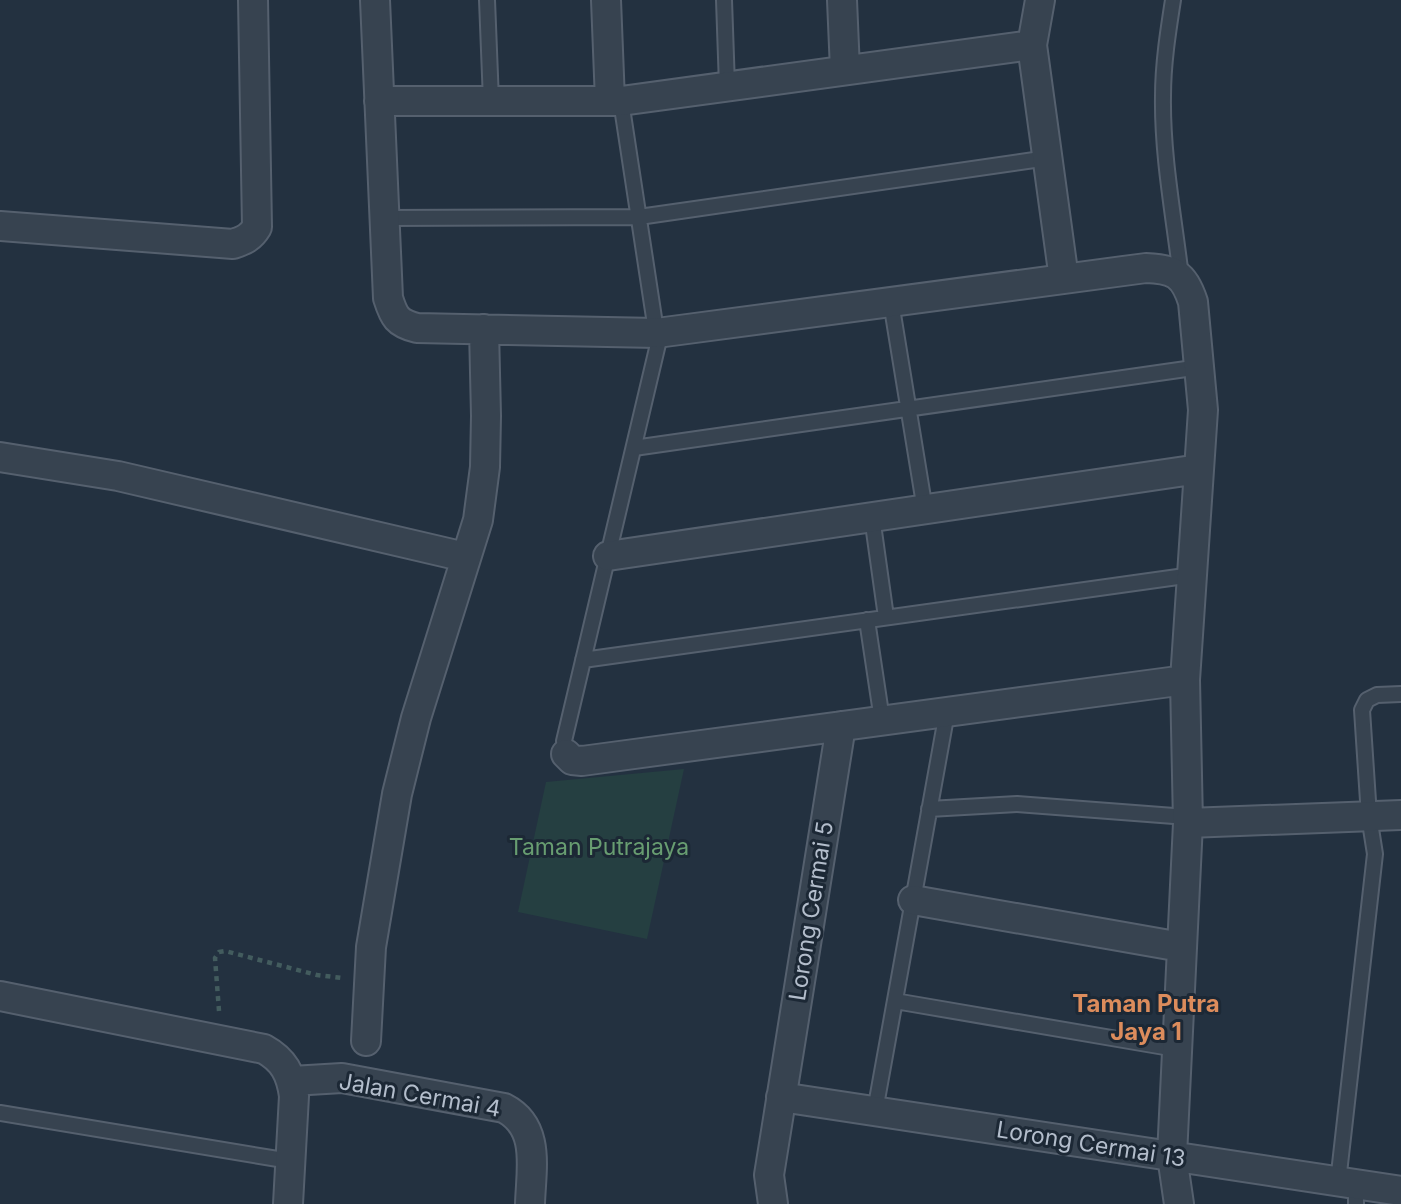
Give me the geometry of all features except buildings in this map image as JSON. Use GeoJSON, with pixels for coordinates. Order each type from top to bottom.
{"type":"FeatureCollection","features":[{"type":"Feature","properties":{"kind":"street"},"geometry":{"type":"LineString","coordinates":[[0,226],[233,244],[252,235],[257,226],[253,0]]}},
{"type":"Feature","properties":{"kind":"street"},"geometry":{"type":"LineString","coordinates":[[375,0],[388,298],[397,319],[404,325],[417,328],[657,333],[1146,268],[1165,269],[1181,277],[1189,288],[1193,302],[1203,410],[1185,680],[1188,820],[1171,1156],[1179,1204]]}},
{"type":"Feature","properties":{"kind":"street"},"geometry":{"type":"LineString","coordinates":[[606,0],[616,101]]}},
{"type":"Feature","properties":{"kind":"street"},"geometry":{"type":"LineString","coordinates":[[842,0],[845,71]]}},
{"type":"Feature","properties":{"kind":"street"},"geometry":{"type":"LineString","coordinates":[[1040,0],[1032,45],[1064,279]]}},
{"type":"Feature","properties":{"kind":"street"},"geometry":{"type":"LineString","coordinates":[[379,101],[616,101],[1032,45]]}},
{"type":"Feature","properties":{"kind":"street"},"geometry":{"type":"LineString","coordinates":[[366,1041],[371,947],[397,794],[416,718],[478,520],[485,467],[484,329]]}},
{"type":"Feature","properties":{"kind":"street"},"geometry":{"type":"LineString","coordinates":[[0,457],[118,476],[465,557]]}},
{"type":"Feature","properties":{"kind":"street"},"geometry":{"type":"LineString","coordinates":[[608,556],[1199,470]]}},
{"type":"Feature","properties":{"kind":"street"},"geometry":{"type":"LineString","coordinates":[[566,754],[572,760],[582,761],[1185,680]]}},
{"type":"Feature","properties":{"kind":"street","name":"Lorong Cermai 5"},"geometry":{"type":"LineString","coordinates":[[773,1204],[769,1175],[841,726]]}},
{"type":"Feature","properties":{"kind":"street"},"geometry":{"type":"LineString","coordinates":[[1188,820],[1401,815]]}},
{"type":"Feature","properties":{"kind":"street"},"geometry":{"type":"LineString","coordinates":[[913,900],[1181,947]]}},
{"type":"Feature","properties":{"kind":"street"},"geometry":{"type":"LineString","coordinates":[[0,996],[264,1049],[277,1056],[292,1081],[294,1096],[288,1204]]}},
{"type":"Feature","properties":{"kind":"street","name":"Jalan Cermai 4"},"geometry":{"type":"LineString","coordinates":[[292,1081],[342,1078],[504,1108],[516,1114],[525,1124],[531,1152],[530,1204]]}},
{"type":"Feature","properties":{"kind":"street","name":"Lorong Cermai 13"},"geometry":{"type":"LineString","coordinates":[[781,1097],[1171,1156],[1350,1190],[1401,1191]]}},
{"type":"Feature","properties":{"kind":"lane"},"geometry":{"type":"LineString","coordinates":[[487,0],[491,101]]}},
{"type":"Feature","properties":{"kind":"lane"},"geometry":{"type":"LineString","coordinates":[[724,0],[727,86]]}},
{"type":"Feature","properties":{"kind":"lane"},"geometry":{"type":"LineString","coordinates":[[1172,0],[1165,58],[1164,137],[1181,277]]}},
{"type":"Feature","properties":{"kind":"lane"},"geometry":{"type":"LineString","coordinates":[[566,754],[564,741],[656,356],[657,333],[639,217],[616,101]]}},
{"type":"Feature","properties":{"kind":"lane"},"geometry":{"type":"LineString","coordinates":[[385,218],[639,217],[1048,158]]}},
{"type":"Feature","properties":{"kind":"lane"},"geometry":{"type":"LineString","coordinates":[[891,302],[925,510]]}},
{"type":"Feature","properties":{"kind":"lane"},"geometry":{"type":"LineString","coordinates":[[634,448],[1200,367]]}},
{"type":"Feature","properties":{"kind":"lane"},"geometry":{"type":"LineString","coordinates":[[872,517],[886,617]]}},
{"type":"Feature","properties":{"kind":"lane"},"geometry":{"type":"LineString","coordinates":[[583,660],[1192,575]]}},
{"type":"Feature","properties":{"kind":"lane"},"geometry":{"type":"LineString","coordinates":[[867,620],[882,720]]}},
{"type":"Feature","properties":{"kind":"lane"},"geometry":{"type":"LineString","coordinates":[[1350,1190],[1376,854],[1369,816],[1362,710],[1367,700],[1377,695],[1401,694]]}},
{"type":"Feature","properties":{"kind":"lane"},"geometry":{"type":"LineString","coordinates":[[875,1111],[947,712]]}},
{"type":"Feature","properties":{"kind":"lane"},"geometry":{"type":"LineString","coordinates":[[929,809],[1017,804],[1188,820]]}},
{"type":"Feature","properties":{"kind":"lane"},"geometry":{"type":"LineString","coordinates":[[895,1001],[1176,1049]]}},
{"type":"Feature","properties":{"kind":"lane"},"geometry":{"type":"LineString","coordinates":[[0,1113],[290,1161]]}},
{"type":"Feature","properties":{"kind":"path"},"geometry":{"type":"LineString","coordinates":[[222,1040],[215,958],[219,952],[225,951],[317,975],[369,982]]}},
{"type":"Feature","properties":{"kind":"green space","name":"Taman Putrajaya"},"geometry":{"type":"Polygon","coordinates":[[[684,769],[647,939],[518,912],[546,782],[684,769]]]}},
{"type":"Feature","properties":{"kind":"district","name":"Taman Putra Jaya 1"},"geometry":{"type":"Point","coordinates":[1146,1017]}}]}
